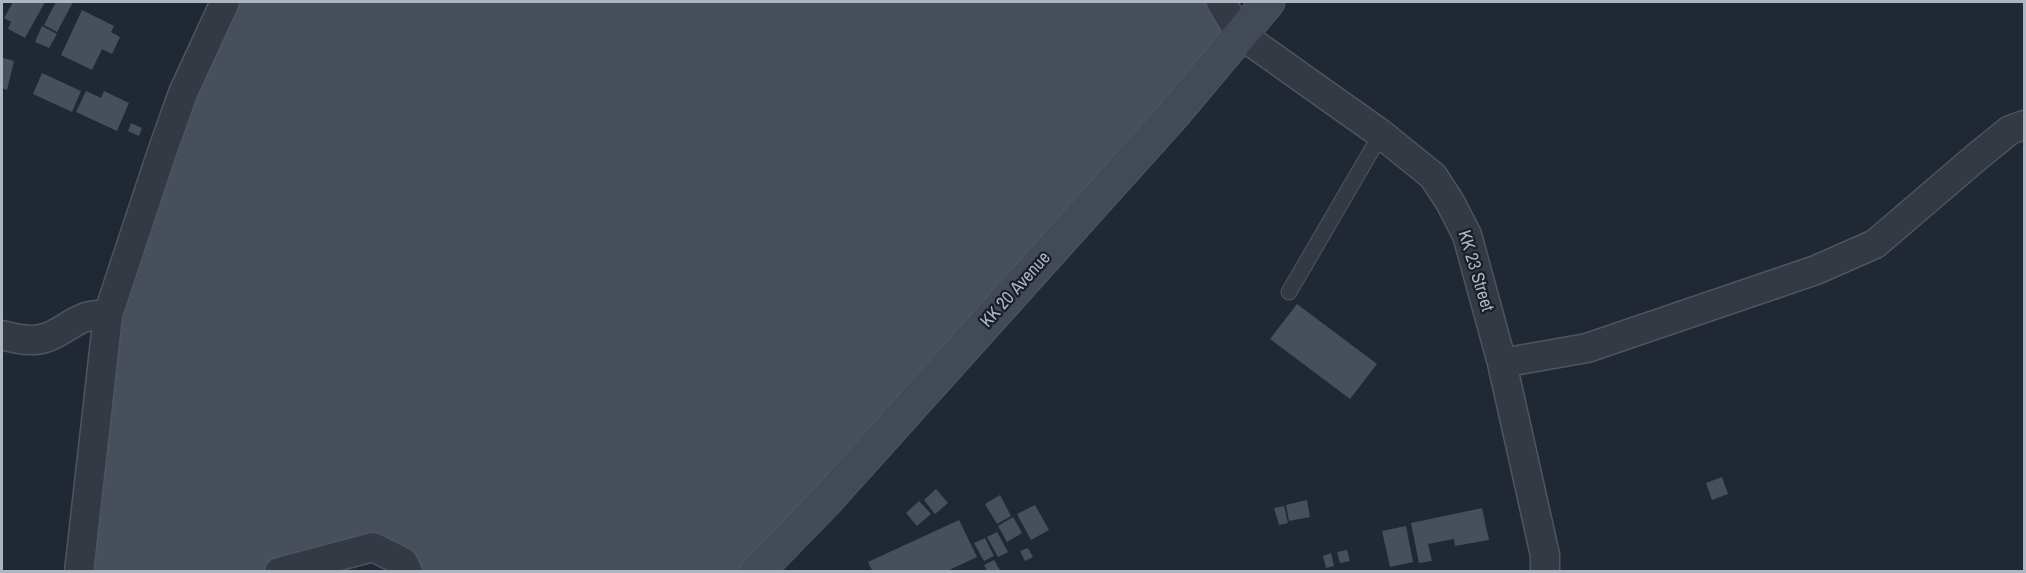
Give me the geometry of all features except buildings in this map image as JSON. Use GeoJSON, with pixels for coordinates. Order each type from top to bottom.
{"type":"FeatureCollection","features":[{"type":"Feature","properties":{"kind":"main road","name":"KK 20 Avenue"},"geometry":{"type":"LineString","coordinates":[[765,569],[1166,123],[1268,2]]}},
{"type":"Feature","properties":{"kind":"street"},"geometry":{"type":"LineString","coordinates":[[79,572],[108,315],[183,93],[225,2]]}},
{"type":"Feature","properties":{"kind":"street"},"geometry":{"type":"LineString","coordinates":[[1221,2],[1240,34]]}},
{"type":"Feature","properties":{"kind":"street","name":"KK 23 Street"},"geometry":{"type":"LineString","coordinates":[[1240,34],[1381,134],[1433,176],[1450,202],[1467,235],[1502,363],[1545,555],[1545,572]]}},
{"type":"Feature","properties":{"kind":"street"},"geometry":{"type":"LineString","coordinates":[[1502,363],[1587,348],[1816,270],[1875,244],[2010,130],[2025,125]]}},
{"type":"Feature","properties":{"kind":"street"},"geometry":{"type":"LineString","coordinates":[[2,335],[20,340],[47,337],[74,321],[94,314],[108,315]]}},
{"type":"Feature","properties":{"kind":"street"},"geometry":{"type":"LineString","coordinates":[[279,572],[373,547],[403,562],[408,572]]}},
{"type":"Feature","properties":{"kind":"lane"},"geometry":{"type":"LineString","coordinates":[[1289,292],[1381,134]]}}]}
